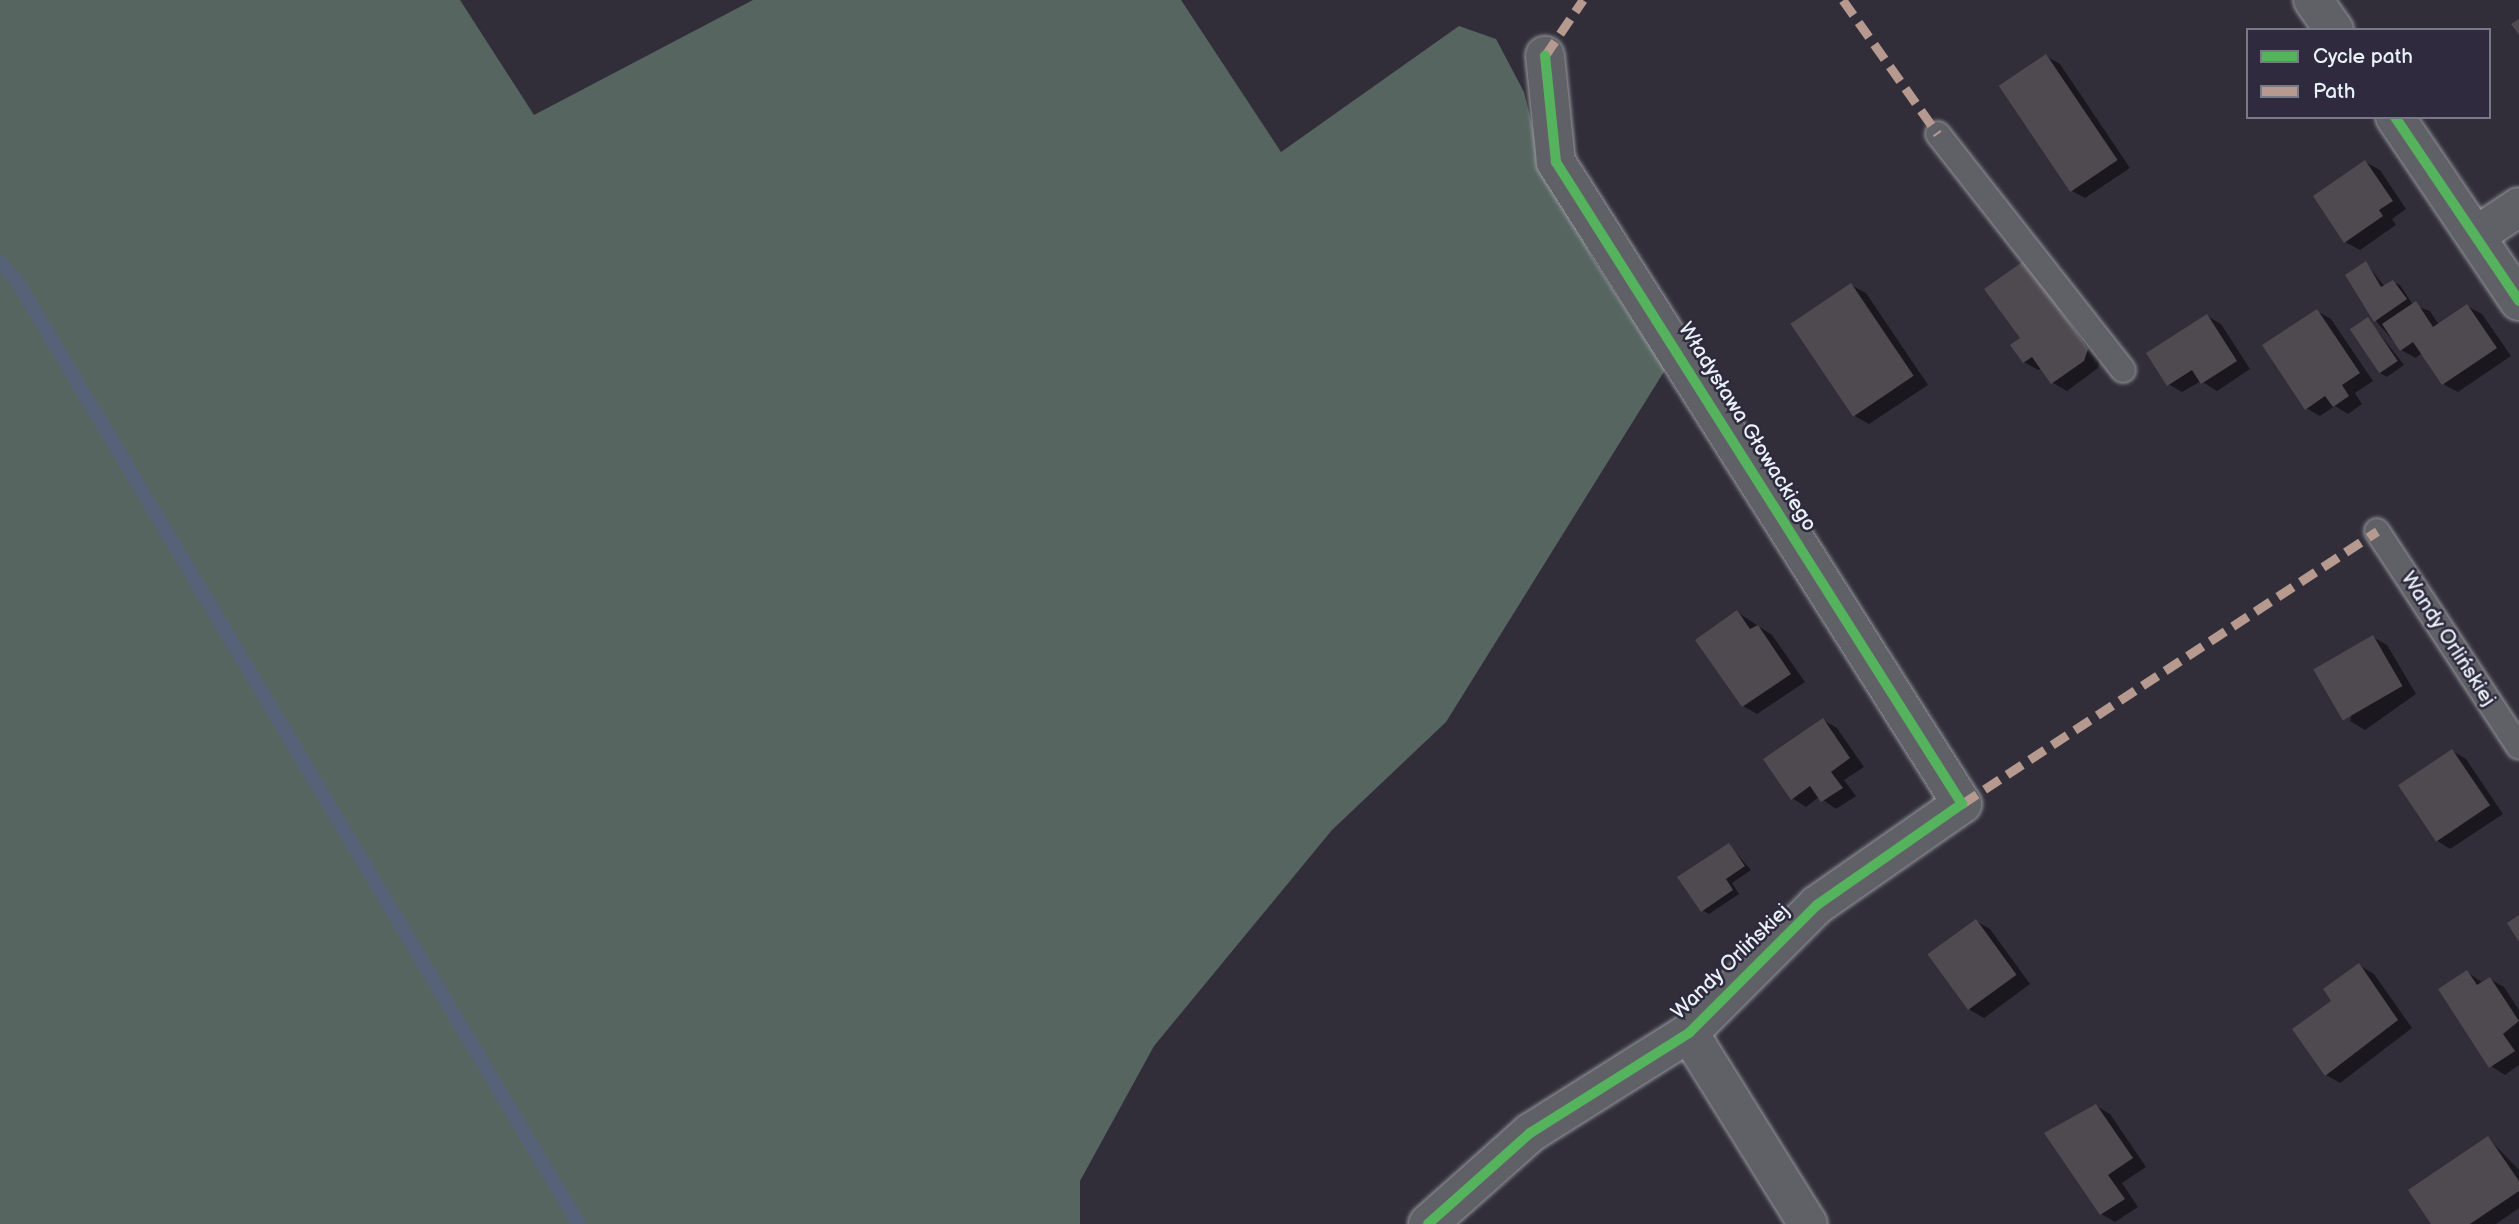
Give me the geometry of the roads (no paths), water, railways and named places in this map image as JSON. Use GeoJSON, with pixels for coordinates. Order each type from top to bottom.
{"type":"FeatureCollection","features":[{"type":"Feature","properties":{"kind":"street"},"geometry":{"type":"LineString","coordinates":[[2314,0],[2333,28]]}},
{"type":"Feature","properties":{"kind":"street","name":"Władysława Głowackiego"},"geometry":{"type":"LineString","coordinates":[[1545,56],[1556,162],[1962,804]]}},
{"type":"Feature","properties":{"kind":"street"},"geometry":{"type":"LineString","coordinates":[[2396,119],[2519,301]]}},
{"type":"Feature","properties":{"kind":"street"},"geometry":{"type":"LineString","coordinates":[[2477,235],[2519,207]]}},
{"type":"Feature","properties":{"kind":"street","name":"Wandy Orlińskiej"},"geometry":{"type":"LineString","coordinates":[[1428,1224],[1531,1133],[1689,1033],[1817,905],[1962,804]]}},
{"type":"Feature","properties":{"kind":"street"},"geometry":{"type":"LineString","coordinates":[[1689,1033],[1808,1224]]}},
{"type":"Feature","properties":{"kind":"lane"},"geometry":{"type":"LineString","coordinates":[[1938,134],[2123,370]]}},
{"type":"Feature","properties":{"kind":"lane","name":"Wandy Orlińskiej"},"geometry":{"type":"LineString","coordinates":[[2377,531],[2519,747]]}},
{"type":"Feature","properties":{"kind":"waterway"},"geometry":{"type":"LineString","coordinates":[[0,262],[17,281],[579,1224]]}}]}
